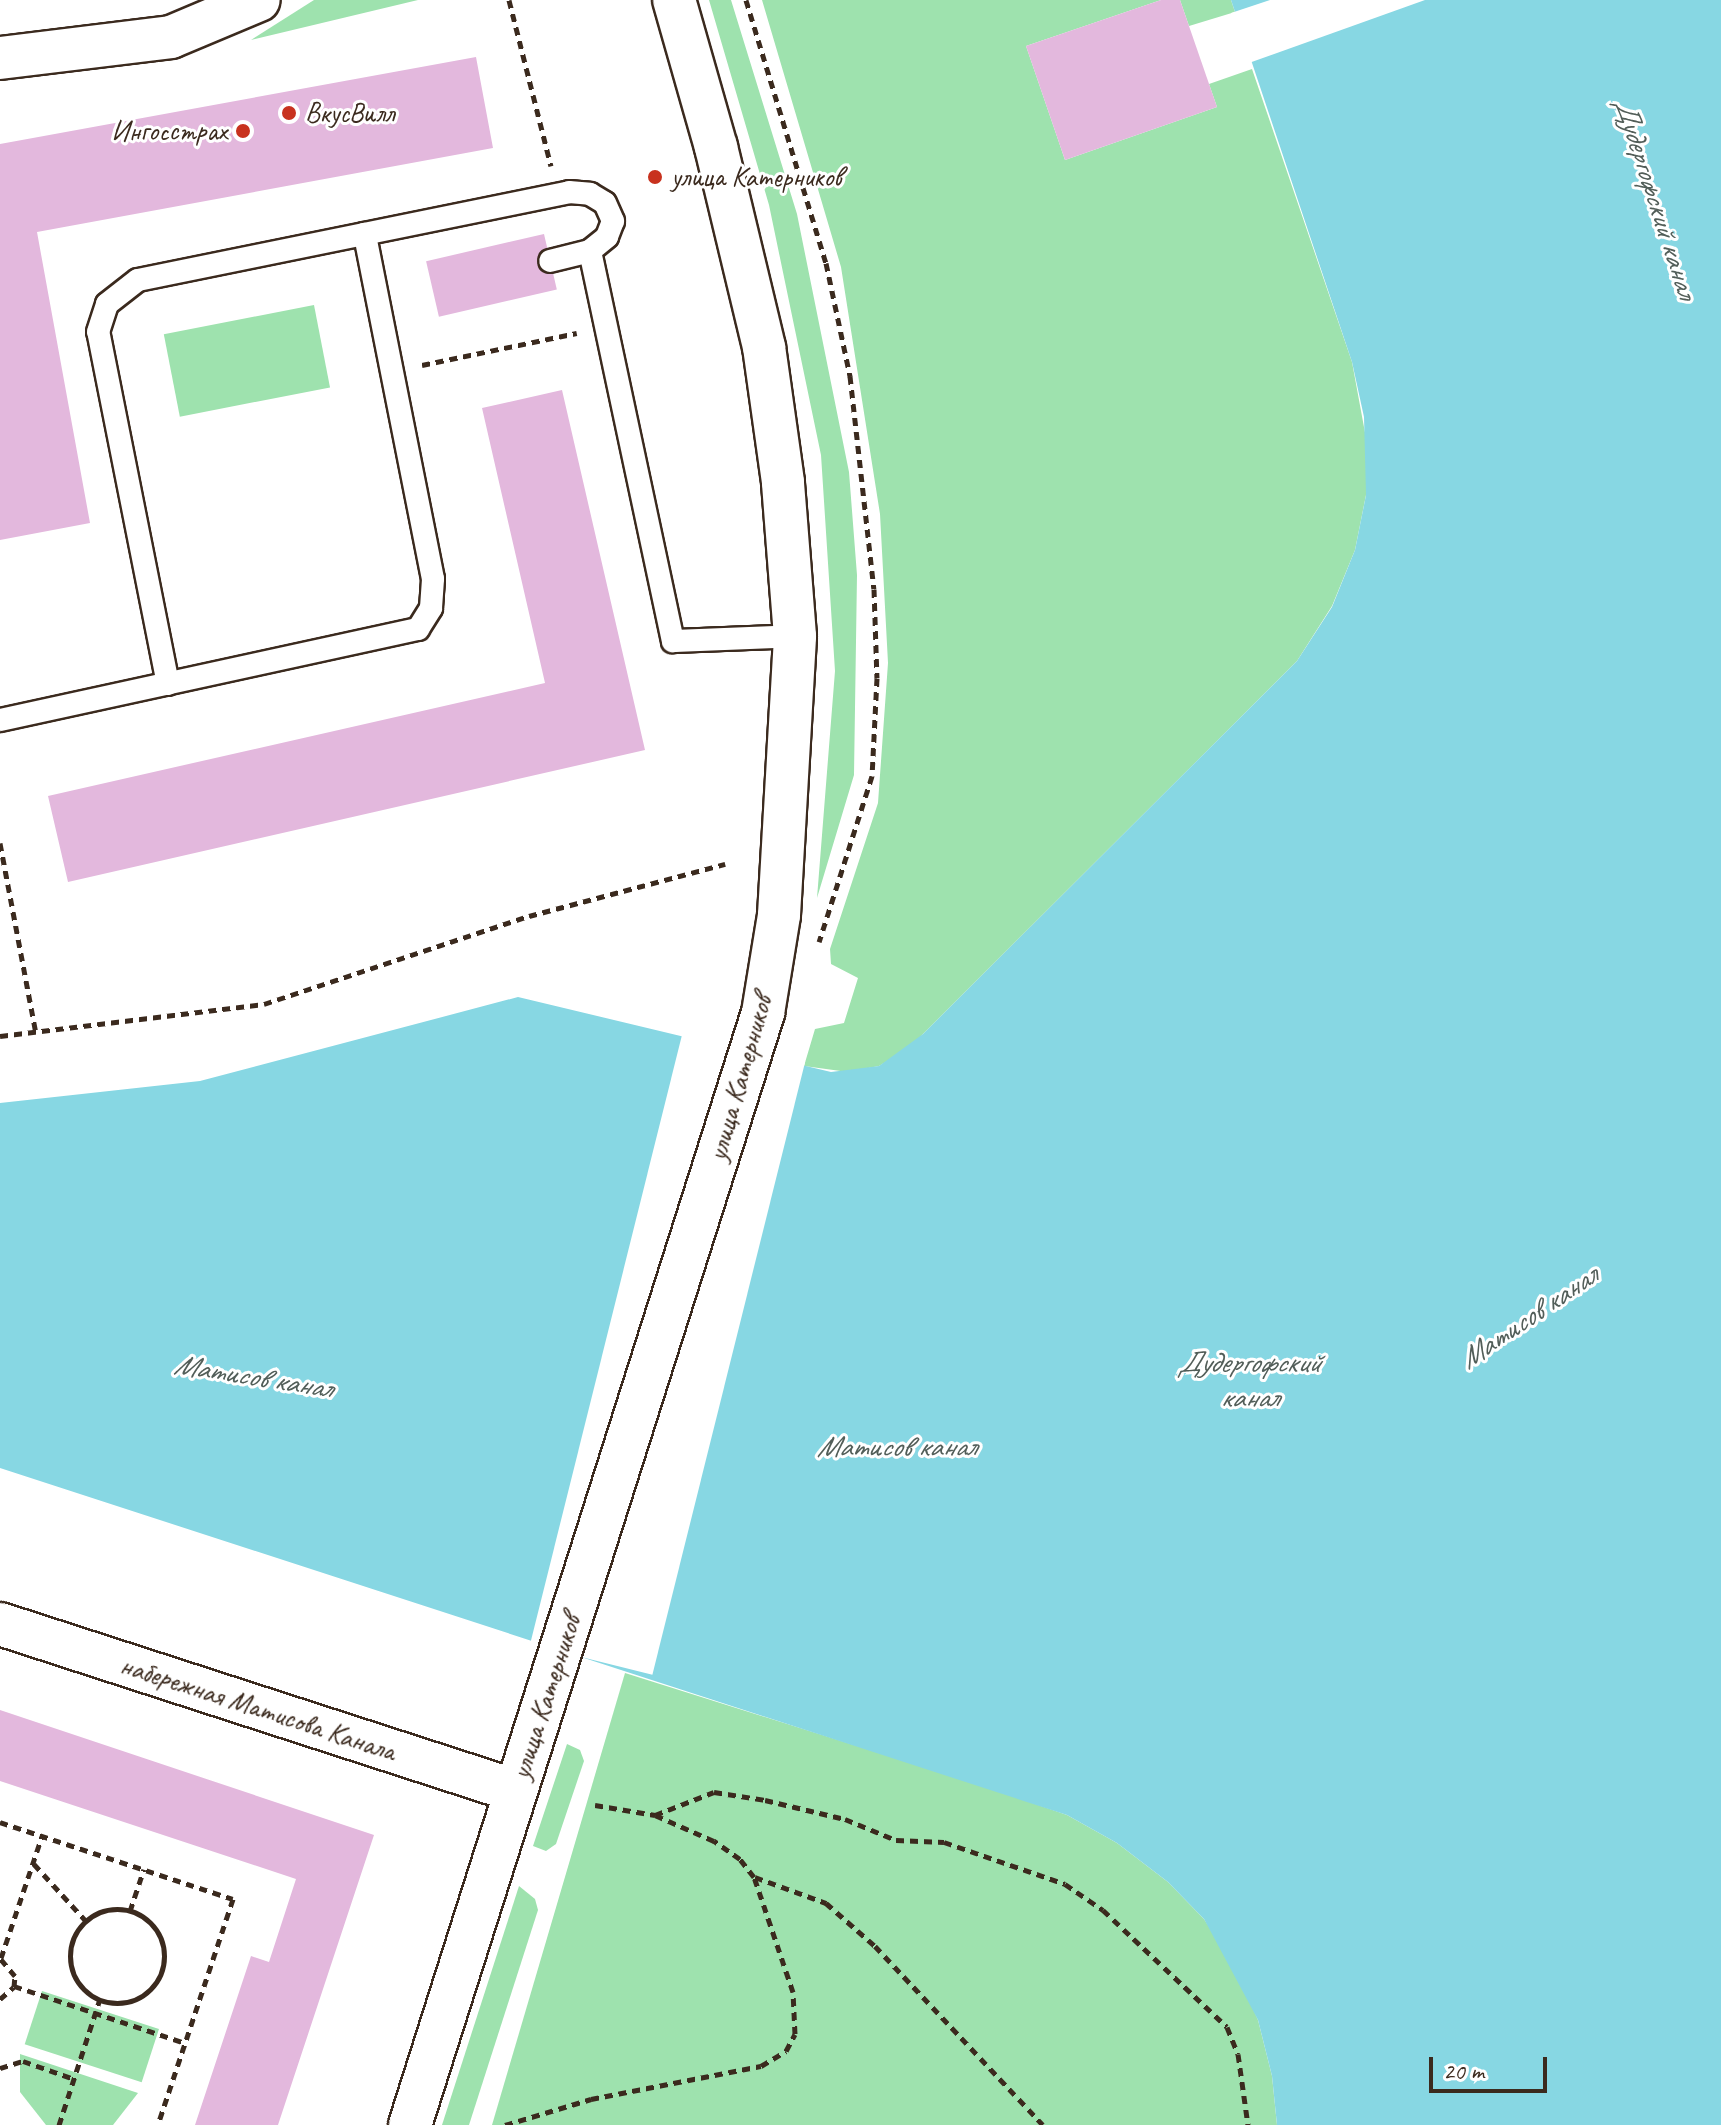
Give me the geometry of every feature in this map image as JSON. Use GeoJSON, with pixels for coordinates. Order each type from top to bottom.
{"type":"FeatureCollection","features":[{"type":"Feature","properties":{"kind":"street"},"geometry":{"type":"LineString","coordinates":[[0,58],[171,37],[259,0]]}},
{"type":"Feature","properties":{"kind":"street","name":"улица Катерников"},"geometry":{"type":"LineString","coordinates":[[410,2125],[763,1013],[779,915],[789,799],[795,636],[783,482],[764,347],[716,147],[674,0]]}},
{"type":"Feature","properties":{"kind":"street","name":"набережная Матисова Канала"},"geometry":{"type":"LineString","coordinates":[[0,1624],[516,1791]]}},
{"type":"Feature","properties":{"kind":"lane"},"geometry":{"type":"LineString","coordinates":[[168,684],[98,332],[107,304],[138,280],[558,195],[590,194],[605,203],[613,221],[607,237],[590,251],[550,261]]}},
{"type":"Feature","properties":{"kind":"lane"},"geometry":{"type":"LineString","coordinates":[[0,720],[418,629],[431,608],[433,579],[365,234]]}},
{"type":"Feature","properties":{"kind":"lane"},"geometry":{"type":"LineString","coordinates":[[590,251],[673,641],[795,636]]}},
{"type":"Feature","properties":{"kind":"path"},"geometry":{"type":"LineString","coordinates":[[509,0],[558,195]]}},
{"type":"Feature","properties":{"kind":"path"},"geometry":{"type":"LineString","coordinates":[[746,0],[826,263],[866,483],[874,589],[877,678],[872,776],[815,951]]}},
{"type":"Feature","properties":{"kind":"path"},"geometry":{"type":"LineString","coordinates":[[0,843],[36,1034]]}},
{"type":"Feature","properties":{"kind":"path"},"geometry":{"type":"LineString","coordinates":[[0,1036],[264,1004],[529,916],[725,864]]}},
{"type":"Feature","properties":{"kind":"path"},"geometry":{"type":"LineString","coordinates":[[655,1815],[714,1792],[765,1800],[845,1819],[896,1840],[944,1842],[1065,1884],[1103,1910],[1227,2027],[1237,2045],[1248,2125]]}},
{"type":"Feature","properties":{"kind":"path"},"geometry":{"type":"LineString","coordinates":[[505,2125],[591,2099],[726,2076],[761,2066],[786,2051],[795,2034],[793,1992],[754,1877],[740,1859],[714,1841],[655,1815],[595,1805]]}},
{"type":"Feature","properties":{"kind":"path"},"geometry":{"type":"LineString","coordinates":[[0,1822],[233,1899],[158,2125]]}},
{"type":"Feature","properties":{"kind":"path"},"geometry":{"type":"LineString","coordinates":[[14,1986],[11,1966],[1,1958],[42,1836]]}},
{"type":"Feature","properties":{"kind":"path"},"geometry":{"type":"LineString","coordinates":[[33,1864],[86,1921]]}},
{"type":"Feature","properties":{"kind":"path"},"geometry":{"type":"LineString","coordinates":[[130,1911],[144,1869]]}},
{"type":"Feature","properties":{"kind":"path"},"geometry":{"type":"LineString","coordinates":[[754,1877],[826,1903],[875,1946],[1043,2125]]}},
{"type":"Feature","properties":{"kind":"path"},"geometry":{"type":"LineString","coordinates":[[110,1909],[130,1911],[154,1926],[162,1941],[161,1973],[139,1997],[124,2002],[100,1999],[80,1985],[72,1970],[73,1939],[86,1921],[110,1909]]}},
{"type":"Feature","properties":{"kind":"path"},"geometry":{"type":"LineString","coordinates":[[14,1986],[185,2043]]}},
{"type":"Feature","properties":{"kind":"path"},"geometry":{"type":"LineString","coordinates":[[0,1999],[14,1986]]}},
{"type":"Feature","properties":{"kind":"path"},"geometry":{"type":"LineString","coordinates":[[59,2125],[100,1999]]}},
{"type":"Feature","properties":{"kind":"path"},"geometry":{"type":"LineString","coordinates":[[0,2068],[23,2061],[74,2079]]}},
{"type":"Feature","properties":{"kind":"green space"},"geometry":{"type":"Polygon","coordinates":[[[314,0],[418,0],[251,40],[314,0]]]}},
{"type":"Feature","properties":{"kind":"green space"},"geometry":{"type":"Polygon","coordinates":[[[709,0],[731,0],[797,214],[849,472],[857,575],[854,775],[817,898],[835,671],[821,455],[769,205],[709,0]]]}},
{"type":"Feature","properties":{"kind":"green space"},"geometry":{"type":"Polygon","coordinates":[[[762,0],[1161,0],[1026,46],[1065,160],[1217,107],[1209,84],[1252,69],[1352,362],[1366,438],[1366,495],[1355,550],[1332,606],[1297,661],[909,1048],[879,1066],[848,1072],[804,1066],[815,1029],[844,1023],[858,978],[831,964],[830,949],[878,803],[888,663],[880,514],[841,267],[762,0]]]}},
{"type":"Feature","properties":{"kind":"green space"},"geometry":{"type":"Polygon","coordinates":[[[1180,0],[1231,0],[1235,12],[1189,26],[1180,0]]]}},
{"type":"Feature","properties":{"kind":"green space"},"geometry":{"type":"Polygon","coordinates":[[[314,305],[330,387],[180,417],[164,334],[314,305]]]}},
{"type":"Feature","properties":{"kind":"green space"},"geometry":{"type":"Polygon","coordinates":[[[625,1673],[978,1784],[1067,1815],[1117,1843],[1168,1882],[1204,1919],[1234,1966],[1258,2020],[1272,2076],[1277,2125],[492,2125],[625,1673]]]}},
{"type":"Feature","properties":{"kind":"green space"},"geometry":{"type":"Polygon","coordinates":[[[567,1744],[580,1750],[584,1761],[556,1844],[546,1851],[533,1846],[567,1744]]]}},
{"type":"Feature","properties":{"kind":"green space"},"geometry":{"type":"Polygon","coordinates":[[[519,1886],[535,1899],[538,1910],[469,2125],[442,2125],[519,1886]]]}},
{"type":"Feature","properties":{"kind":"green space"},"geometry":{"type":"Polygon","coordinates":[[[42,1991],[159,2029],[142,2082],[25,2044],[42,1991]]]}},
{"type":"Feature","properties":{"kind":"green space"},"geometry":{"type":"Polygon","coordinates":[[[20,2054],[138,2093],[113,2125],[46,2125],[20,2092],[20,2054]]]}},
{"type":"Feature","properties":{"kind":"water","name":"Дудергофский канал"},"geometry":{"type":"Polygon","coordinates":[[[1231,0],[1721,0],[1721,2125],[1277,2125],[1272,2076],[1258,2020],[1204,1919],[1168,1882],[1117,1843],[1067,1815],[0,1468],[0,1103],[200,1081],[518,997],[831,1072],[879,1066],[923,1034],[1297,661],[1332,607],[1355,550],[1366,495],[1364,417],[1352,362],[1231,0]]]}},
{"type":"Feature","properties":{"kind":"pier"},"geometry":{"type":"Polygon","coordinates":[[[1270,0],[1425,0],[1246,64],[1231,13],[1270,0]]]}},
{"type":"Feature","properties":{"kind":"pier"},"geometry":{"type":"Polygon","coordinates":[[[683,1031],[805,1061],[652,1675],[530,1644],[683,1031]]]}},
{"type":"Feature","properties":{"kind":"building"},"geometry":{"type":"Polygon","coordinates":[[[1161,0],[1180,0],[1217,107],[1065,160],[1026,46],[1161,0]]]}},
{"type":"Feature","properties":{"kind":"building"},"geometry":{"type":"Polygon","coordinates":[[[476,57],[493,148],[37,232],[90,523],[0,540],[0,144],[476,57]]]}},
{"type":"Feature","properties":{"kind":"building"},"geometry":{"type":"Polygon","coordinates":[[[544,234],[557,290],[439,317],[426,261],[544,234]]]}},
{"type":"Feature","properties":{"kind":"building"},"geometry":{"type":"Polygon","coordinates":[[[562,390],[645,750],[68,882],[48,796],[545,683],[482,408],[562,390]]]}},
{"type":"Feature","properties":{"kind":"building"},"geometry":{"type":"Polygon","coordinates":[[[0,1710],[374,1835],[278,2125],[195,2125],[251,1956],[269,1962],[296,1879],[0,1781],[0,1710]]]}},
{"type":"Feature","properties":{"kind":"place","name":"ВкусВилл"},"geometry":{"type":"Point","coordinates":[289,113]}},
{"type":"Feature","properties":{"kind":"place","name":"Ингосстрах"},"geometry":{"type":"Point","coordinates":[243,131]}},
{"type":"Feature","properties":{"kind":"place","name":"улица Катерников"},"geometry":{"type":"Point","coordinates":[655,177]}},
{"type":"Feature","properties":{"kind":"water label","name":"Матисов канал"},"geometry":{"type":"Point","coordinates":[1528,1317]}},
{"type":"Feature","properties":{"kind":"water label","name":"Матисов канал"},"geometry":{"type":"Point","coordinates":[253,1376]}},
{"type":"Feature","properties":{"kind":"water label","name":"Матисов канал"},"geometry":{"type":"Point","coordinates":[896,1446]}}]}
